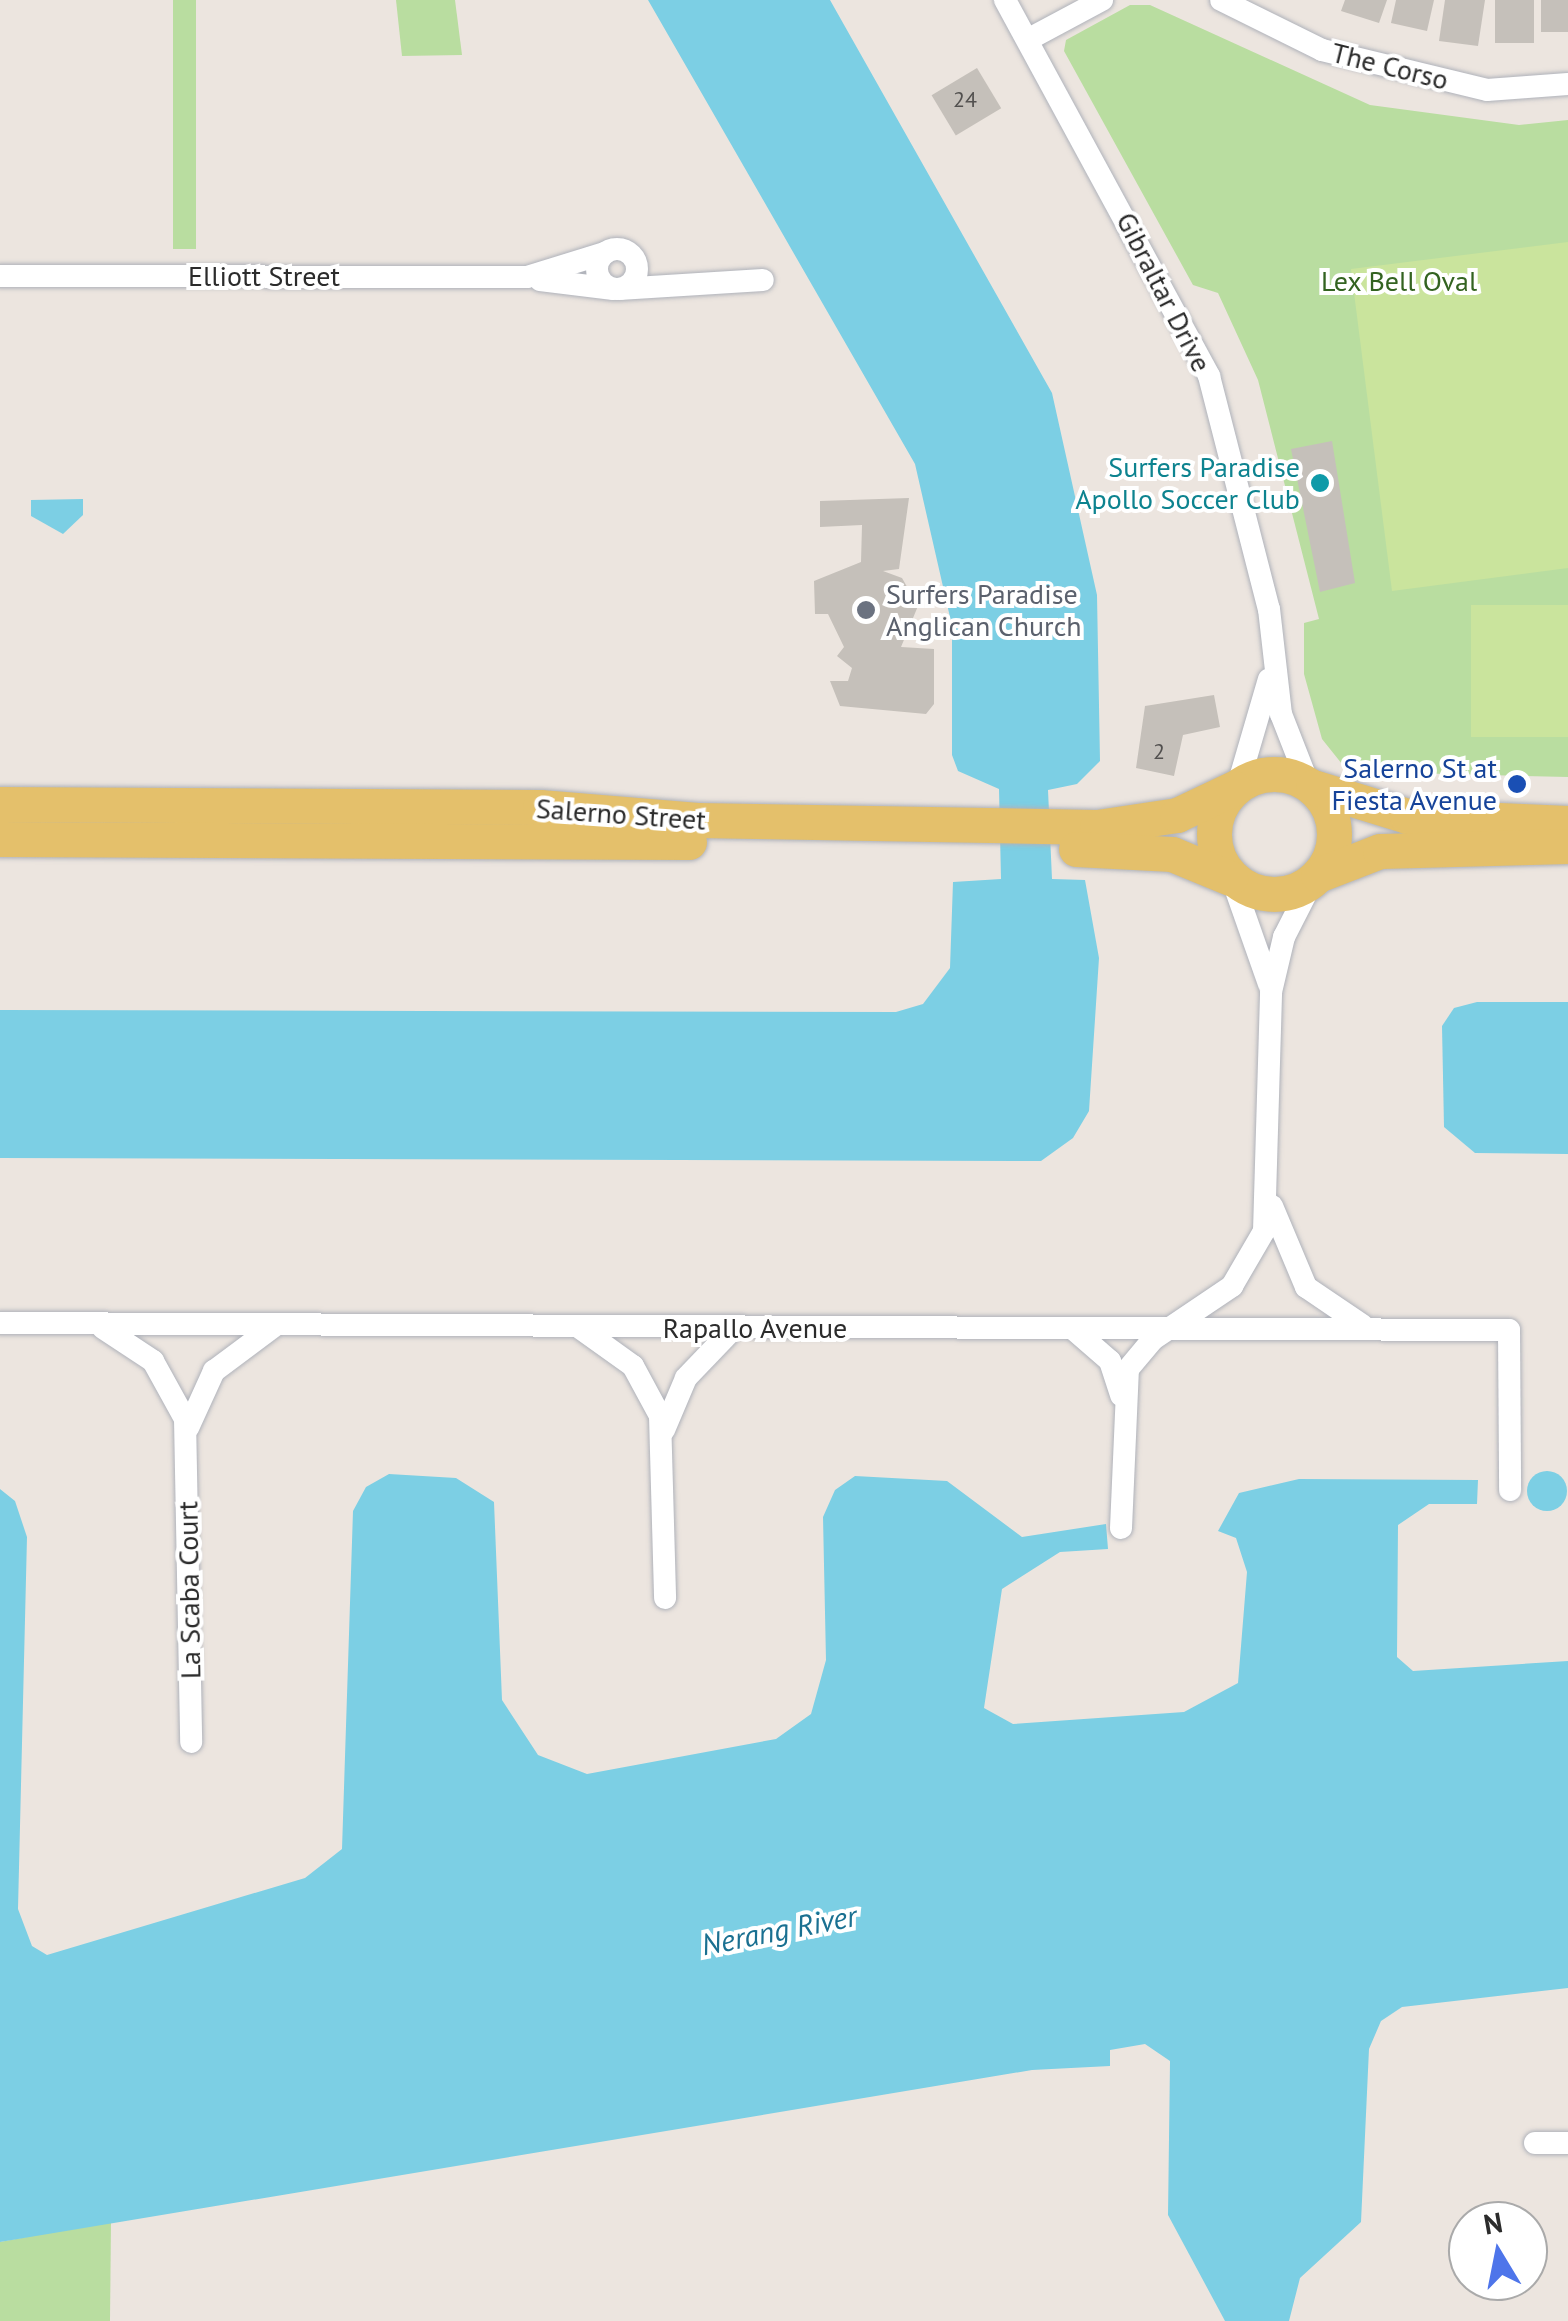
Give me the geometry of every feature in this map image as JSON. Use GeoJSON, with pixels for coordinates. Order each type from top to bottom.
{"type":"FeatureCollection","features":[{"type":"Feature","properties":{"kind":"main road"},"geometry":{"type":"LineString","coordinates":[[1568,822],[1407,816],[1272,772],[1236,786],[1218,826],[1231,878],[1266,896],[1380,851],[1568,846]]}},
{"type":"Feature","properties":{"kind":"main road"},"geometry":{"type":"LineString","coordinates":[[1311,785],[1330,826],[1315,878]]}},
{"type":"Feature","properties":{"kind":"main road","name":"Salerno Street"},"geometry":{"type":"LineString","coordinates":[[1052,838],[1166,818],[1236,786]]}},
{"type":"Feature","properties":{"kind":"main road","name":"Salerno Street"},"geometry":{"type":"LineString","coordinates":[[0,804],[540,807],[769,833]]}},
{"type":"Feature","properties":{"kind":"main road","name":"Salerno Street"},"geometry":{"type":"LineString","coordinates":[[0,840],[769,833],[1052,838],[1172,854],[1231,878]]}},
{"type":"Feature","properties":{"kind":"street","name":"Gibraltar Drive"},"geometry":{"type":"LineString","coordinates":[[1006,0],[1209,376],[1269,609],[1272,666],[1311,785]]}},
{"type":"Feature","properties":{"kind":"street"},"geometry":{"type":"LineString","coordinates":[[1029,39],[1102,0]]}},
{"type":"Feature","properties":{"kind":"street","name":"The Corso"},"geometry":{"type":"LineString","coordinates":[[1222,0],[1322,50],[1486,90],[1568,84]]}},
{"type":"Feature","properties":{"kind":"street"},"geometry":{"type":"LineString","coordinates":[[616,252],[637,271],[617,289],[598,274],[616,252]]}},
{"type":"Feature","properties":{"kind":"street","name":"Elliott Street"},"geometry":{"type":"LineString","coordinates":[[527,277],[616,252],[706,278]]}},
{"type":"Feature","properties":{"kind":"street","name":"Elliott Street"},"geometry":{"type":"LineString","coordinates":[[0,276],[527,277],[617,289],[706,278],[763,280]]}},
{"type":"Feature","properties":{"kind":"street","name":"Gibraltar Drive"},"geometry":{"type":"LineString","coordinates":[[1236,786],[1272,666]]}},
{"type":"Feature","properties":{"kind":"street"},"geometry":{"type":"LineString","coordinates":[[1231,878],[1272,992]]}},
{"type":"Feature","properties":{"kind":"street"},"geometry":{"type":"LineString","coordinates":[[1121,1398],[1136,1357],[1169,1328],[1216,1300],[1246,1268],[1264,1231],[1269,1177],[1272,992],[1288,926],[1315,878]]}},
{"type":"Feature","properties":{"kind":"street"},"geometry":{"type":"LineString","coordinates":[[1269,1177],[1296,1274],[1330,1308],[1371,1328]]}},
{"type":"Feature","properties":{"kind":"street","name":"Rapallo Avenue"},"geometry":{"type":"LineString","coordinates":[[0,1324],[1509,1330],[1510,1490]]}},
{"type":"Feature","properties":{"kind":"street","name":"La Scaba Court"},"geometry":{"type":"LineString","coordinates":[[96,1324],[158,1367],[187,1437],[191,1742]]}},
{"type":"Feature","properties":{"kind":"street","name":"La Scaba Court"},"geometry":{"type":"LineString","coordinates":[[187,1437],[214,1371],[276,1325]]}},
{"type":"Feature","properties":{"kind":"street"},"geometry":{"type":"LineString","coordinates":[[577,1327],[637,1371],[663,1439]]}},
{"type":"Feature","properties":{"kind":"street"},"geometry":{"type":"LineString","coordinates":[[665,1598],[663,1439],[680,1386],[733,1328]]}},
{"type":"Feature","properties":{"kind":"street"},"geometry":{"type":"LineString","coordinates":[[1072,1328],[1110,1360],[1121,1398],[1122,1528]]}},
{"type":"Feature","properties":{"kind":"street"},"geometry":{"type":"LineString","coordinates":[[1535,2143],[1568,2143]]}},
{"type":"Feature","properties":{"kind":"green space"},"geometry":{"type":"Polygon","coordinates":[[[173,0],[196,0],[196,249],[173,249],[173,0]]]}},
{"type":"Feature","properties":{"kind":"green space"},"geometry":{"type":"Polygon","coordinates":[[[396,0],[455,0],[462,55],[402,56],[396,0]]]}},
{"type":"Feature","properties":{"kind":"green space","name":"Lex Bell Oval"},"geometry":{"type":"Polygon","coordinates":[[[1130,5],[1150,5],[1370,105],[1519,125],[1568,120],[1568,777],[1369,772],[1342,764],[1322,739],[1304,674],[1304,623],[1319,619],[1258,380],[1218,293],[1193,285],[1064,51],[1066,40],[1130,5]]]}},
{"type":"Feature","properties":{"kind":"green space"},"geometry":{"type":"Polygon","coordinates":[[[1568,242],[1568,568],[1392,591],[1351,269],[1568,242]]]}},
{"type":"Feature","properties":{"kind":"green space"},"geometry":{"type":"Polygon","coordinates":[[[1471,605],[1568,605],[1568,737],[1471,737],[1471,605]]]}},
{"type":"Feature","properties":{"kind":"green space"},"geometry":{"type":"Polygon","coordinates":[[[111,2221],[110,2321],[0,2321],[0,2242],[111,2221]]]}},
{"type":"Feature","properties":{"kind":"water"},"geometry":{"type":"Polygon","coordinates":[[[648,0],[830,0],[1052,393],[1097,595],[1100,761],[1077,784],[1048,790],[1052,879],[1085,880],[1099,958],[1089,1111],[1073,1138],[1041,1161],[0,1158],[0,1010],[896,1012],[923,1004],[950,968],[953,882],[1001,879],[999,789],[958,771],[952,755],[952,626],[915,464],[648,0]]]}},
{"type":"Feature","properties":{"kind":"water"},"geometry":{"type":"Polygon","coordinates":[[[83,499],[83,515],[63,534],[31,516],[31,500],[83,499]]]}},
{"type":"Feature","properties":{"kind":"water"},"geometry":{"type":"Polygon","coordinates":[[[1477,1002],[1568,1002],[1568,1154],[1475,1153],[1444,1127],[1442,1026],[1454,1008],[1477,1002]]]}},
{"type":"Feature","properties":{"kind":"water"},"geometry":{"type":"Polygon","coordinates":[[[1547,1471],[1561,1477],[1567,1491],[1561,1505],[1547,1511],[1533,1505],[1527,1491],[1533,1477],[1547,1471]]]}},
{"type":"Feature","properties":{"kind":"water","name":"Nerang River"},"geometry":{"type":"Polygon","coordinates":[[[389,1474],[456,1478],[494,1502],[502,1700],[538,1755],[587,1774],[776,1739],[811,1714],[826,1660],[823,1517],[835,1490],[855,1476],[947,1481],[1022,1537],[1106,1524],[1108,1549],[1060,1552],[1002,1589],[984,1708],[1013,1724],[1184,1712],[1238,1683],[1247,1572],[1236,1538],[1218,1531],[1239,1493],[1299,1479],[1478,1480],[1477,1504],[1429,1504],[1398,1525],[1397,1657],[1413,1671],[1568,1661],[1568,1988],[1402,2007],[1381,2021],[1369,2049],[1361,2222],[1300,2278],[1289,2321],[1225,2321],[1168,2215],[1170,2061],[1145,2044],[1110,2050],[1110,2066],[1032,2070],[0,2242],[0,1489],[15,1501],[27,1537],[18,1909],[32,1946],[47,1955],[305,1878],[342,1849],[353,1511],[366,1487],[389,1474]]]}},
{"type":"Feature","properties":{"kind":"building"},"geometry":{"type":"Polygon","coordinates":[[[1345,0],[1387,0],[1379,23],[1341,11],[1345,0]]]}},
{"type":"Feature","properties":{"kind":"building"},"geometry":{"type":"Polygon","coordinates":[[[1396,0],[1434,0],[1427,31],[1391,23],[1396,0]]]}},
{"type":"Feature","properties":{"kind":"building"},"geometry":{"type":"Polygon","coordinates":[[[1445,0],[1485,0],[1478,46],[1439,41],[1445,0]]]}},
{"type":"Feature","properties":{"kind":"building"},"geometry":{"type":"Polygon","coordinates":[[[1495,0],[1534,0],[1534,43],[1495,43],[1495,0]]]}},
{"type":"Feature","properties":{"kind":"building"},"geometry":{"type":"Polygon","coordinates":[[[1541,0],[1568,0],[1568,32],[1541,32],[1541,0]]]}},
{"type":"Feature","properties":{"kind":"building"},"geometry":{"type":"Polygon","coordinates":[[[977,68],[1001,108],[956,136],[932,95],[977,68]]]}},
{"type":"Feature","properties":{"kind":"building","name":"Surfers Paradise Apollo Soccer Club"},"geometry":{"type":"Polygon","coordinates":[[[1332,441],[1355,583],[1320,592],[1291,449],[1332,441]]]}},
{"type":"Feature","properties":{"kind":"building","name":"Surfers Paradise Anglican Church"},"geometry":{"type":"Polygon","coordinates":[[[909,498],[899,569],[883,571],[902,578],[918,606],[901,647],[934,649],[934,704],[926,714],[840,706],[830,681],[848,681],[852,668],[837,656],[844,647],[828,614],[815,614],[814,581],[861,562],[862,525],[820,527],[820,501],[909,498]]]}},
{"type":"Feature","properties":{"kind":"building"},"geometry":{"type":"Polygon","coordinates":[[[1214,695],[1220,727],[1183,735],[1174,776],[1136,768],[1145,706],[1214,695]]]}},
{"type":"Feature","properties":{"kind":"place","name":"Surfers Paradise Apollo Soccer Club"},"geometry":{"type":"Point","coordinates":[1320,483]}},
{"type":"Feature","properties":{"kind":"place","name":"Surfers Paradise Anglican Church"},"geometry":{"type":"Point","coordinates":[866,610]}},
{"type":"Feature","properties":{"kind":"place","name":"Salerno St at Fiesta Avenue"},"geometry":{"type":"Point","coordinates":[1517,784]}}]}
